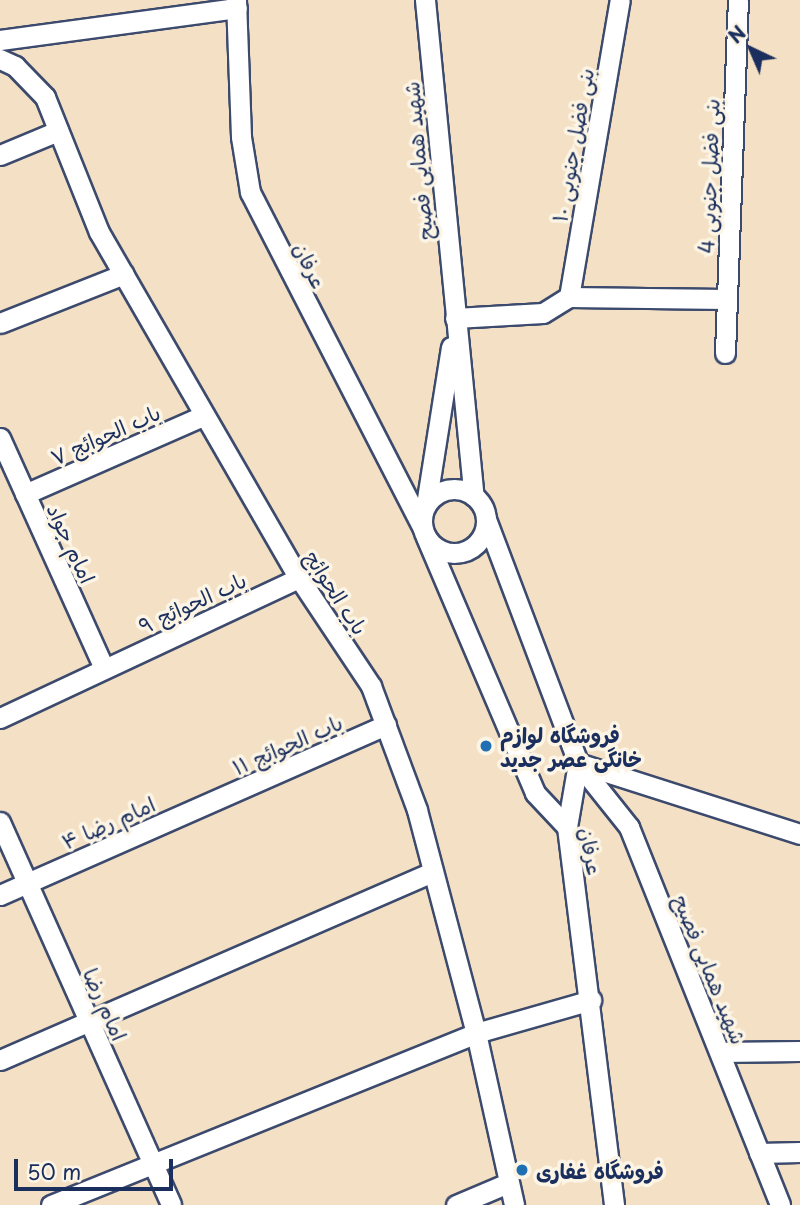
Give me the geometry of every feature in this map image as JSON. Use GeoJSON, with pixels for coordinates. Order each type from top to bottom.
{"type":"FeatureCollection","features":[{"type":"Feature","properties":{"kind":"street","name":"شهید همایی فصیح"},"geometry":{"type":"LineString","coordinates":[[425,0],[474,496]]}},
{"type":"Feature","properties":{"kind":"street","name":"بنی فضل جنوبی ۱۰"},"geometry":{"type":"LineString","coordinates":[[569,297],[620,0]]}},
{"type":"Feature","properties":{"kind":"street","name":"بنی فضل جنوبی 4"},"geometry":{"type":"LineString","coordinates":[[725,353],[738,0]]}},
{"type":"Feature","properties":{"kind":"street"},"geometry":{"type":"LineString","coordinates":[[0,40],[237,4]]}},
{"type":"Feature","properties":{"kind":"street","name":"عرفان"},"geometry":{"type":"LineString","coordinates":[[237,4],[242,137],[250,192],[424,532],[535,793],[568,827],[614,1205]]}},
{"type":"Feature","properties":{"kind":"street","name":"باب الحوائج"},"geometry":{"type":"LineString","coordinates":[[0,59],[15,65],[45,97],[99,232],[299,578],[371,686],[433,872],[476,1033],[514,1205]]}},
{"type":"Feature","properties":{"kind":"street"},"geometry":{"type":"LineString","coordinates":[[0,155],[58,131]]}},
{"type":"Feature","properties":{"kind":"street"},"geometry":{"type":"LineString","coordinates":[[0,323],[124,274]]}},
{"type":"Feature","properties":{"kind":"street"},"geometry":{"type":"LineString","coordinates":[[455,318],[543,313],[569,297],[726,299]]}},
{"type":"Feature","properties":{"kind":"street","name":"شهید همایی فصیح"},"geometry":{"type":"LineString","coordinates":[[426,505],[455,318]]}},
{"type":"Feature","properties":{"kind":"street","name":"باب الحوائج ۷"},"geometry":{"type":"LineString","coordinates":[[25,494],[203,416]]}},
{"type":"Feature","properties":{"kind":"street","name":"امام جواد"},"geometry":{"type":"LineString","coordinates":[[0,438],[104,668]]}},
{"type":"Feature","properties":{"kind":"street"},"geometry":{"type":"LineString","coordinates":[[486,519],[482,537],[459,552],[440,550],[424,532],[426,505],[443,491],[453,489],[474,496],[486,519],[578,763],[568,827]]}},
{"type":"Feature","properties":{"kind":"street","name":"باب الحوائج ۹"},"geometry":{"type":"LineString","coordinates":[[0,718],[299,578]]}},
{"type":"Feature","properties":{"kind":"street","name":"باب الحوائج ۱۱"},"geometry":{"type":"LineString","coordinates":[[207,804],[386,725]]}},
{"type":"Feature","properties":{"kind":"street","name":"شهید همایی فصیح"},"geometry":{"type":"LineString","coordinates":[[578,763],[629,827],[780,1205]]}},
{"type":"Feature","properties":{"kind":"street"},"geometry":{"type":"LineString","coordinates":[[578,763],[800,834]]}},
{"type":"Feature","properties":{"kind":"street","name":"امام رضا ۴"},"geometry":{"type":"LineString","coordinates":[[0,895],[207,804]]}},
{"type":"Feature","properties":{"kind":"street","name":"امام رضا"},"geometry":{"type":"LineString","coordinates":[[0,822],[171,1205]]}},
{"type":"Feature","properties":{"kind":"street"},"geometry":{"type":"LineString","coordinates":[[0,1060],[433,872]]}},
{"type":"Feature","properties":{"kind":"street"},"geometry":{"type":"LineString","coordinates":[[51,1205],[151,1161],[476,1033],[591,1000]]}},
{"type":"Feature","properties":{"kind":"street"},"geometry":{"type":"LineString","coordinates":[[720,1052],[800,1051]]}},
{"type":"Feature","properties":{"kind":"street"},"geometry":{"type":"LineString","coordinates":[[759,1153],[800,1152]]}},
{"type":"Feature","properties":{"kind":"street"},"geometry":{"type":"LineString","coordinates":[[456,1205],[508,1182]]}},
{"type":"Feature","properties":{"kind":"place","name":"فروشگاه لوازم خانگی عصر جدید"},"geometry":{"type":"Point","coordinates":[486,746]}},
{"type":"Feature","properties":{"kind":"place","name":"فروشگاه غفاری"},"geometry":{"type":"Point","coordinates":[522,1170]}}]}
